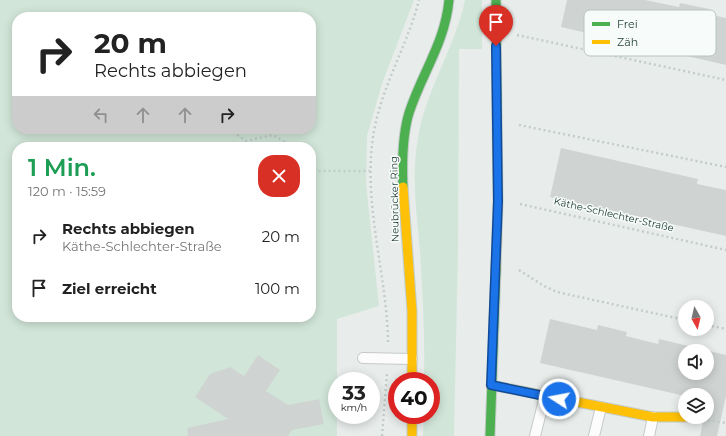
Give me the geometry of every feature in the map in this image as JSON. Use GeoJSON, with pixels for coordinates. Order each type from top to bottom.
{"type":"FeatureCollection","features":[{"type":"Feature","properties":{"kind":"street","name":"Neubrücker Ring"},"geometry":{"type":"LineString","coordinates":[[412,372],[412,312],[405,240],[403,181],[405,131],[412,104],[445,31],[449,0]]}},
{"type":"Feature","properties":{"kind":"street"},"geometry":{"type":"LineString","coordinates":[[490,436],[498,201],[496,0]]}},
{"type":"Feature","properties":{"kind":"street"},"geometry":{"type":"LineString","coordinates":[[491,385],[653,417],[678,417]]}},
{"type":"Feature","properties":{"kind":"street"},"geometry":{"type":"LineString","coordinates":[[412,424],[412,436]]}},
{"type":"Feature","properties":{"kind":"lane"},"geometry":{"type":"LineString","coordinates":[[363,358],[412,359]]}},
{"type":"Feature","properties":{"kind":"lane"},"geometry":{"type":"LineString","coordinates":[[535,436],[545,396]]}},
{"type":"Feature","properties":{"kind":"lane"},"geometry":{"type":"LineString","coordinates":[[594,436],[601,407]]}},
{"type":"Feature","properties":{"kind":"lane"},"geometry":{"type":"LineString","coordinates":[[649,436],[653,417]]}},
{"type":"Feature","properties":{"kind":"path"},"geometry":{"type":"LineString","coordinates":[[496,30],[584,49]]}},
{"type":"Feature","properties":{"kind":"path"},"geometry":{"type":"LineString","coordinates":[[616,56],[726,80]]}},
{"type":"Feature","properties":{"kind":"path"},"geometry":{"type":"LineString","coordinates":[[498,121],[726,167]]}},
{"type":"Feature","properties":{"kind":"path"},"geometry":{"type":"LineString","coordinates":[[236,134],[246,141],[273,135],[285,142]]}},
{"type":"Feature","properties":{"kind":"path"},"geometry":{"type":"LineString","coordinates":[[316,170],[370,171]]}},
{"type":"Feature","properties":{"kind":"path","name":"Käthe-Schlechter-Straße"},"geometry":{"type":"LineString","coordinates":[[498,201],[726,250]]}},
{"type":"Feature","properties":{"kind":"path"},"geometry":{"type":"LineString","coordinates":[[495,264],[511,265],[544,286],[557,292],[678,318]]}},
{"type":"Feature","properties":{"kind":"path"},"geometry":{"type":"LineString","coordinates":[[714,326],[726,329]]}},
{"type":"Feature","properties":{"kind":"green space"},"geometry":{"type":"Polygon","coordinates":[[[0,0],[414,0],[382,84],[367,136],[366,183],[379,306],[337,319],[337,372],[328,372],[328,424],[337,424],[337,436],[0,436],[0,0]]]}},
{"type":"Feature","properties":{"kind":"green space"},"geometry":{"type":"Polygon","coordinates":[[[465,0],[482,0],[482,49],[459,49],[458,252],[454,436],[423,436],[424,424],[440,424],[440,372],[424,372],[423,301],[415,196],[416,152],[427,103],[455,35],[465,0]]]}},
{"type":"Feature","properties":{"kind":"building"},"geometry":{"type":"Polygon","coordinates":[[[567,0],[645,0],[679,7],[680,3],[709,9],[584,10],[584,32],[561,27],[567,0]]]}},
{"type":"Feature","properties":{"kind":"building"},"geometry":{"type":"Polygon","coordinates":[[[716,16],[726,18],[726,65],[687,56],[716,56],[716,16]]]}},
{"type":"Feature","properties":{"kind":"building"},"geometry":{"type":"Polygon","coordinates":[[[561,148],[698,179],[697,184],[726,190],[726,236],[550,197],[561,148]]]}},
{"type":"Feature","properties":{"kind":"building"},"geometry":{"type":"Polygon","coordinates":[[[550,319],[597,330],[598,325],[627,332],[626,336],[658,344],[659,339],[680,344],[678,344],[678,380],[714,380],[714,352],[726,355],[726,396],[717,436],[700,436],[703,424],[714,424],[714,388],[678,388],[678,394],[540,363],[550,319]]]}},
{"type":"Feature","properties":{"kind":"building"},"geometry":{"type":"Polygon","coordinates":[[[258,355],[280,370],[266,391],[288,405],[319,399],[324,424],[292,430],[288,436],[188,436],[187,428],[228,419],[195,397],[210,374],[230,367],[244,376],[258,355]]]}},
{"type":"Feature","properties":{"kind":"traffic: fast"},"geometry":{"type":"LineString","coordinates":[[403,187],[403,150],[409,113],[443,30],[449,0]]}},
{"type":"Feature","properties":{"kind":"traffic: fast"},"geometry":{"type":"LineString","coordinates":[[496,0],[497,116]]}},
{"type":"Feature","properties":{"kind":"traffic: fast"},"geometry":{"type":"LineString","coordinates":[[490,436],[496,269]]}},
{"type":"Feature","properties":{"kind":"traffic: slow"},"geometry":{"type":"LineString","coordinates":[[496,269],[498,201],[497,116]]}},
{"type":"Feature","properties":{"kind":"traffic: slow"},"geometry":{"type":"LineString","coordinates":[[403,187],[412,311],[412,372]]}},
{"type":"Feature","properties":{"kind":"traffic: slow"},"geometry":{"type":"LineString","coordinates":[[491,385],[653,417],[678,417]]}},
{"type":"Feature","properties":{"kind":"traffic: slow"},"geometry":{"type":"LineString","coordinates":[[412,424],[412,436]]}},
{"type":"Feature","properties":{"kind":"route"},"geometry":{"type":"LineString","coordinates":[[496,46],[498,201],[491,385],[559,399]]}}]}
